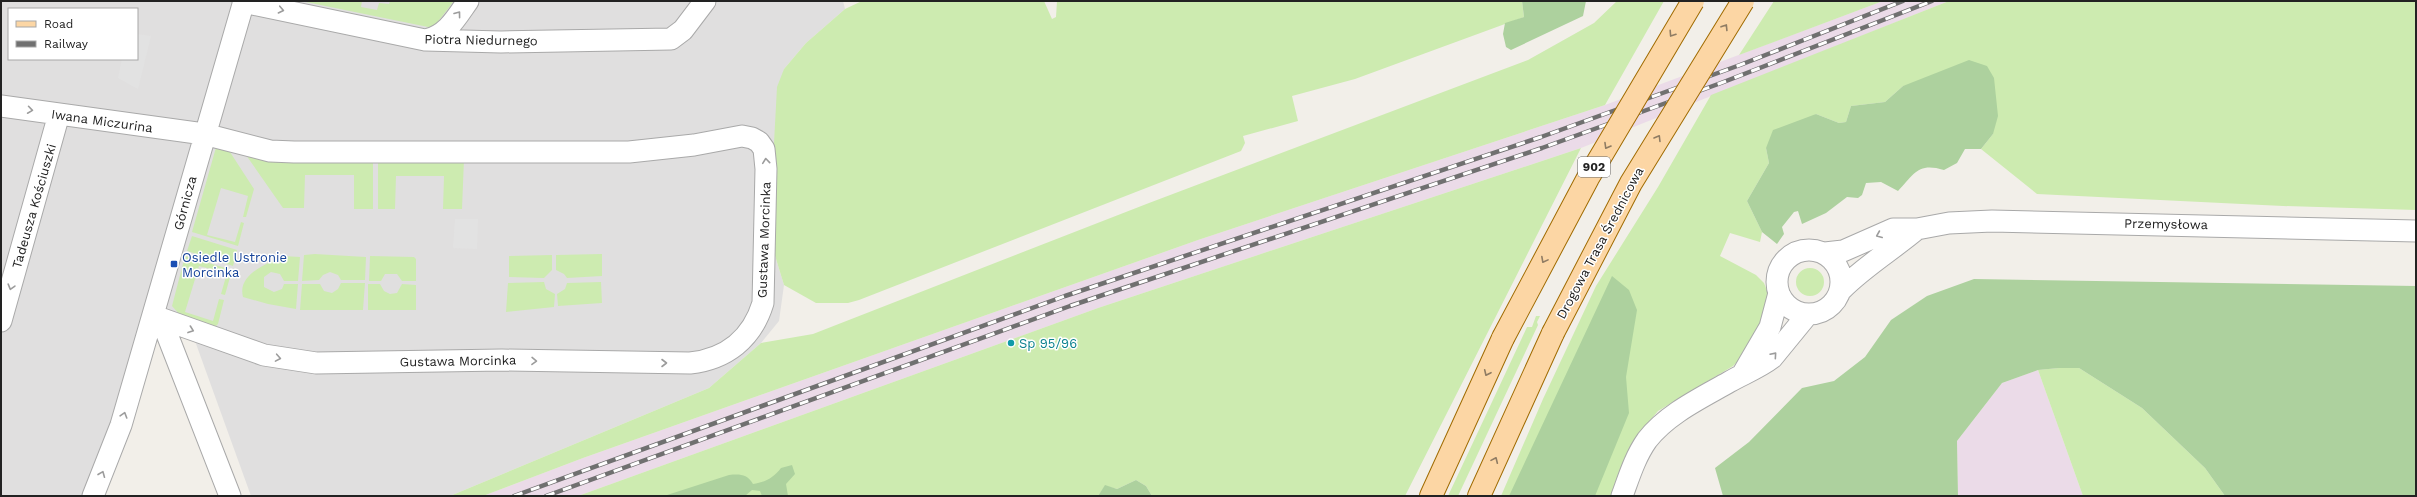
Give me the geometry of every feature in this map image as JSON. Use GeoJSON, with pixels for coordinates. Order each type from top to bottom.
{"type":"FeatureCollection","features":[{"type":"Feature","properties":{"kind":"main road","name":"902"},"geometry":{"type":"LineString","coordinates":[[1431,496],[1503,338],[1588,178],[1693,1]]}},
{"type":"Feature","properties":{"kind":"main road","name":"Drogowa Trasa Średnicowa"},"geometry":{"type":"LineString","coordinates":[[1479,496],[1553,333],[1631,183],[1743,1]]}},
{"type":"Feature","properties":{"kind":"street","name":"Piotra Niedurnego"},"geometry":{"type":"LineString","coordinates":[[243,1],[425,40],[509,42],[671,39],[683,30],[704,1]]}},
{"type":"Feature","properties":{"kind":"street","name":"Górnicza"},"geometry":{"type":"LineString","coordinates":[[94,496],[121,425],[154,316],[204,134],[243,1]]}},
{"type":"Feature","properties":{"kind":"street"},"geometry":{"type":"LineString","coordinates":[[425,40],[438,37],[446,31],[468,1]]}},
{"type":"Feature","properties":{"kind":"street","name":"Iwana Miczurina"},"geometry":{"type":"LineString","coordinates":[[1,106],[204,134]]}},
{"type":"Feature","properties":{"kind":"street","name":"Tadeusza Kościuszki"},"geometry":{"type":"LineString","coordinates":[[1,321],[59,114]]}},
{"type":"Feature","properties":{"kind":"street","name":"Gustawa Morcinka"},"geometry":{"type":"LineString","coordinates":[[154,316],[264,355],[316,363],[502,360],[690,363],[718,357],[734,347],[757,319],[763,303],[766,158],[764,149],[752,138],[742,136],[694,145],[630,152],[294,152],[270,151],[204,134]]}},
{"type":"Feature","properties":{"kind":"street","name":"Przemysłowa"},"geometry":{"type":"LineString","coordinates":[[1825,252],[1843,251],[1893,229],[1917,229],[1949,223],[1992,221],[2416,231]]}},
{"type":"Feature","properties":{"kind":"street","name":"Przemysłowa"},"geometry":{"type":"LineString","coordinates":[[1842,289],[1868,265],[1898,245],[1917,229]]}},
{"type":"Feature","properties":{"kind":"street"},"geometry":{"type":"LineString","coordinates":[[1742,375],[1770,327],[1779,293],[1778,274],[1787,258],[1804,249],[1815,249],[1825,252],[1833,259],[1839,268],[1842,289],[1837,299],[1829,308],[1819,313],[1808,314],[1790,308],[1779,293]]}},
{"type":"Feature","properties":{"kind":"street"},"geometry":{"type":"LineString","coordinates":[[1622,496],[1636,460],[1647,440],[1660,427],[1674,415],[1772,358],[1808,314]]}},
{"type":"Feature","properties":{"kind":"street"},"geometry":{"type":"LineString","coordinates":[[154,316],[165,329],[230,496]]}},
{"type":"Feature","properties":{"kind":"shaded area"},"geometry":{"type":"Polygon","coordinates":[[[1,1],[843,1],[845,9],[806,43],[784,69],[769,236],[784,285],[779,321],[761,343],[709,388],[450,496],[251,496],[195,341],[154,316],[88,496],[1,496],[1,1]]]}},
{"type":"Feature","properties":{"kind":"shaded area"},"geometry":{"type":"Polygon","coordinates":[[[1883,1],[1949,1],[1581,148],[1098,308],[578,496],[483,496],[583,458],[1198,240],[1605,105],[1883,1]]]}},
{"type":"Feature","properties":{"kind":"shaded area"},"geometry":{"type":"Polygon","coordinates":[[[138,34],[151,36],[138,89],[118,78],[122,60],[138,60],[138,34]]]}},
{"type":"Feature","properties":{"kind":"shaded area"},"geometry":{"type":"Polygon","coordinates":[[[455,219],[478,219],[477,249],[453,248],[455,219]]]}},
{"type":"Feature","properties":{"kind":"shaded area"},"geometry":{"type":"Polygon","coordinates":[[[2038,370],[2083,496],[1958,496],[1957,441],[2002,383],[2038,370]]]}},
{"type":"Feature","properties":{"kind":"green space"},"geometry":{"type":"Polygon","coordinates":[[[301,1],[362,1],[361,7],[377,10],[379,3],[389,4],[390,1],[454,1],[433,28],[301,1]]]}},
{"type":"Feature","properties":{"kind":"green space"},"geometry":{"type":"Polygon","coordinates":[[[862,1],[1044,1],[1052,19],[1056,17],[1057,1],[1522,1],[1524,17],[1355,79],[1292,96],[1298,121],[1243,136],[1245,143],[1241,151],[859,300],[848,303],[816,303],[784,285],[769,236],[777,87],[784,69],[806,43],[845,9],[862,1]]]}},
{"type":"Feature","properties":{"kind":"green space"},"geometry":{"type":"Polygon","coordinates":[[[1522,1],[1586,1],[1583,16],[1511,50],[1506,47],[1503,34],[1505,23],[1524,17],[1522,1]]]}},
{"type":"Feature","properties":{"kind":"green space"},"geometry":{"type":"Polygon","coordinates":[[[1617,1],[1664,1],[1605,105],[1198,240],[583,458],[483,496],[450,496],[709,388],[761,343],[813,334],[1149,203],[1528,60],[1594,23],[1617,1]]]}},
{"type":"Feature","properties":{"kind":"green space"},"geometry":{"type":"Polygon","coordinates":[[[1774,1],[1883,1],[1739,55],[1774,1]]]}},
{"type":"Feature","properties":{"kind":"green space"},"geometry":{"type":"Polygon","coordinates":[[[1949,1],[2416,1],[2416,210],[2283,206],[2037,194],[1981,149],[1993,134],[1994,78],[1903,86],[1885,102],[1851,106],[1846,122],[1839,123],[1816,114],[1766,148],[1769,163],[1747,201],[1762,232],[1760,242],[1730,233],[1720,256],[1756,275],[1764,283],[1770,298],[1769,311],[1744,355],[1733,366],[1658,411],[1642,430],[1627,455],[1611,496],[1501,496],[1543,399],[1596,286],[1658,187],[1711,95],[1949,1]]]}},
{"type":"Feature","properties":{"kind":"green space"},"geometry":{"type":"Polygon","coordinates":[[[1969,60],[1987,66],[1994,78],[1998,116],[1993,134],[1981,149],[1965,149],[1957,163],[1944,170],[1928,168],[1917,171],[1898,191],[1881,182],[1866,183],[1862,195],[1858,198],[1847,197],[1826,213],[1802,224],[1798,211],[1794,212],[1782,227],[1784,234],[1777,244],[1762,232],[1747,201],[1769,163],[1766,148],[1773,130],[1816,114],[1839,123],[1846,122],[1851,106],[1885,102],[1903,86],[1969,60]]]}},
{"type":"Feature","properties":{"kind":"green space"},"geometry":{"type":"Polygon","coordinates":[[[217,144],[223,145],[230,152],[254,189],[246,217],[243,217],[248,196],[221,188],[207,235],[235,242],[241,222],[244,223],[238,246],[192,232],[217,144]]]}},
{"type":"Feature","properties":{"kind":"green space"},"geometry":{"type":"Polygon","coordinates":[[[1581,148],[1405,496],[1152,496],[1146,486],[1136,480],[1117,489],[1105,486],[1098,496],[578,496],[1098,308],[1581,148]]]}},
{"type":"Feature","properties":{"kind":"green space"},"geometry":{"type":"Polygon","coordinates":[[[246,155],[373,160],[373,209],[354,209],[354,175],[305,175],[304,208],[283,208],[246,155]]]}},
{"type":"Feature","properties":{"kind":"green space"},"geometry":{"type":"Polygon","coordinates":[[[464,159],[462,209],[443,209],[444,176],[396,176],[395,209],[378,209],[378,160],[464,159]]]}},
{"type":"Feature","properties":{"kind":"green space"},"geometry":{"type":"Polygon","coordinates":[[[192,236],[237,250],[233,266],[187,251],[192,236]]]}},
{"type":"Feature","properties":{"kind":"green space"},"geometry":{"type":"Polygon","coordinates":[[[315,254],[366,257],[365,280],[341,280],[338,275],[330,272],[323,275],[319,280],[302,281],[304,255],[315,254]]]}},
{"type":"Feature","properties":{"kind":"green space"},"geometry":{"type":"Polygon","coordinates":[[[602,254],[602,276],[567,278],[564,274],[556,270],[556,255],[602,254]]]}},
{"type":"Feature","properties":{"kind":"green space"},"geometry":{"type":"Polygon","coordinates":[[[552,255],[552,270],[544,278],[509,277],[509,256],[552,255]]]}},
{"type":"Feature","properties":{"kind":"green space"},"geometry":{"type":"Polygon","coordinates":[[[185,256],[232,270],[225,295],[221,294],[227,273],[199,266],[185,312],[213,321],[219,299],[224,300],[218,324],[214,328],[180,315],[172,306],[185,256]]]}},
{"type":"Feature","properties":{"kind":"green space"},"geometry":{"type":"Polygon","coordinates":[[[283,256],[300,257],[298,281],[284,281],[280,274],[271,272],[264,277],[264,287],[274,292],[282,289],[284,284],[298,284],[296,309],[268,304],[243,297],[242,289],[244,282],[249,276],[262,266],[283,256]]]}},
{"type":"Feature","properties":{"kind":"green space"},"geometry":{"type":"Polygon","coordinates":[[[370,256],[414,257],[416,259],[416,281],[402,281],[397,274],[385,274],[381,281],[369,281],[370,256]]]}},
{"type":"Feature","properties":{"kind":"green space"},"geometry":{"type":"Polygon","coordinates":[[[1810,268],[1816,269],[1820,272],[1823,276],[1823,288],[1820,292],[1816,295],[1810,296],[1804,295],[1800,292],[1797,288],[1796,282],[1797,276],[1800,272],[1804,269],[1810,268]]]}},
{"type":"Feature","properties":{"kind":"green space"},"geometry":{"type":"Polygon","coordinates":[[[1612,276],[1629,290],[1637,310],[1626,377],[1629,413],[1595,496],[1509,496],[1612,276]]]}},
{"type":"Feature","properties":{"kind":"green space"},"geometry":{"type":"Polygon","coordinates":[[[1974,279],[2416,286],[2416,496],[2225,496],[2205,468],[2142,408],[2079,368],[2059,368],[2038,370],[2002,383],[1957,441],[1958,496],[1723,496],[1715,468],[1749,442],[1802,388],[1834,381],[1865,357],[1891,320],[1927,296],[1974,279]]]}},
{"type":"Feature","properties":{"kind":"green space"},"geometry":{"type":"Polygon","coordinates":[[[544,282],[546,289],[555,294],[554,307],[506,312],[508,283],[544,282]]]}},
{"type":"Feature","properties":{"kind":"green space"},"geometry":{"type":"Polygon","coordinates":[[[601,282],[602,303],[558,306],[557,294],[565,289],[567,283],[601,282]]]}},
{"type":"Feature","properties":{"kind":"green space"},"geometry":{"type":"Polygon","coordinates":[[[341,283],[365,283],[363,310],[300,310],[302,284],[320,284],[324,291],[332,293],[338,289],[341,283]]]}},
{"type":"Feature","properties":{"kind":"green space"},"geometry":{"type":"Polygon","coordinates":[[[368,284],[380,284],[384,291],[390,294],[397,293],[402,284],[416,285],[416,310],[368,310],[368,284]]]}},
{"type":"Feature","properties":{"kind":"green space"},"geometry":{"type":"Polygon","coordinates":[[[1536,316],[1540,316],[1537,322],[1538,325],[1458,496],[1448,496],[1527,327],[1532,327],[1536,316]]]}},
{"type":"Feature","properties":{"kind":"green space"},"geometry":{"type":"Polygon","coordinates":[[[2079,368],[2142,408],[2205,468],[2225,496],[2083,496],[2038,370],[2079,368]]]}},
{"type":"Feature","properties":{"kind":"green space"},"geometry":{"type":"Polygon","coordinates":[[[792,465],[795,474],[786,484],[788,496],[762,496],[760,491],[752,490],[745,496],[664,496],[729,475],[743,475],[746,476],[753,484],[758,483],[769,479],[781,468],[792,465]]]}},
{"type":"Feature","properties":{"kind":"green space"},"geometry":{"type":"Polygon","coordinates":[[[1136,480],[1146,486],[1152,496],[1098,496],[1105,485],[1117,489],[1136,480]]]}},
{"type":"Feature","properties":{"kind":"railway"},"geometry":{"type":"LineString","coordinates":[[514,496],[1065,296],[1541,137],[1740,65],[1903,1]]}},
{"type":"Feature","properties":{"kind":"railway"},"geometry":{"type":"LineString","coordinates":[[546,496],[1070,306],[1542,148],[1721,83],[1932,1]]}},
{"type":"Feature","properties":{"kind":"place","name":"Osiedle Ustronie Morcinka"},"geometry":{"type":"Point","coordinates":[174,264]}},
{"type":"Feature","properties":{"kind":"place","name":"Sp 95/96"},"geometry":{"type":"Point","coordinates":[1011,343]}}]}
